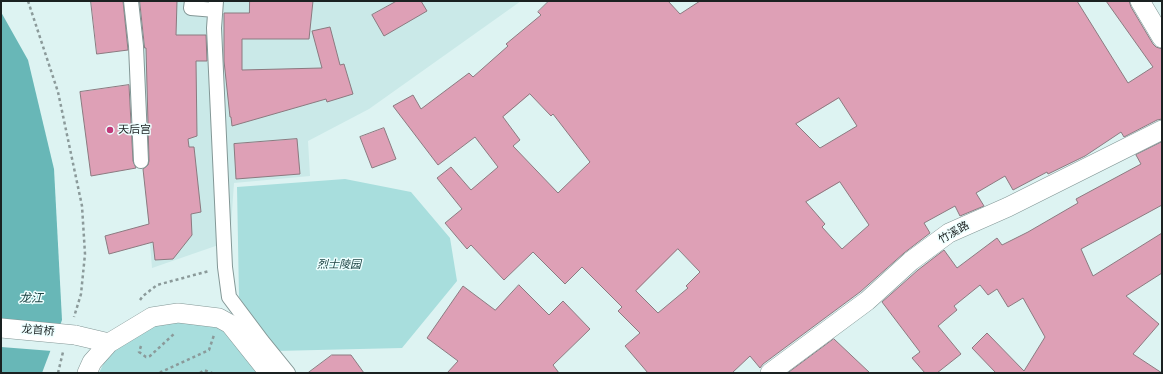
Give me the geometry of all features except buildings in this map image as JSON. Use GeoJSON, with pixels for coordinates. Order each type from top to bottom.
{"type":"FeatureCollection","features":[{"type":"Feature","properties":{"kind":"street"},"geometry":{"type":"LineString","coordinates":[[131,1],[136,46],[141,162]]}},
{"type":"Feature","properties":{"kind":"street"},"geometry":{"type":"LineString","coordinates":[[192,1],[191,8],[216,5],[214,28],[225,267],[229,297],[288,373]]}},
{"type":"Feature","properties":{"kind":"street"},"geometry":{"type":"LineString","coordinates":[[1140,1],[1162,38]]}},
{"type":"Feature","properties":{"kind":"street","name":"竹溪路"},"geometry":{"type":"LineString","coordinates":[[770,373],[867,301],[911,261],[949,233],[1008,207],[1162,130]]}},
{"type":"Feature","properties":{"kind":"street"},"geometry":{"type":"LineString","coordinates":[[87,373],[92,362],[109,343],[152,317],[178,313],[219,318],[230,324],[270,373]]}},
{"type":"Feature","properties":{"kind":"street","name":"龙首桥"},"geometry":{"type":"LineString","coordinates":[[1,328],[75,340]]}},
{"type":"Feature","properties":{"kind":"street","name":"龙首桥"},"geometry":{"type":"LineString","coordinates":[[1,339],[75,340]]}},
{"type":"Feature","properties":{"kind":"street"},"geometry":{"type":"LineString","coordinates":[[75,340],[109,343]]}},
{"type":"Feature","properties":{"kind":"path"},"geometry":{"type":"LineString","coordinates":[[28,1],[58,92],[82,206],[85,254],[81,294],[74,314]]}},
{"type":"Feature","properties":{"kind":"path"},"geometry":{"type":"LineString","coordinates":[[157,285],[225,267]]}},
{"type":"Feature","properties":{"kind":"path"},"geometry":{"type":"LineString","coordinates":[[160,373],[209,350],[215,331]]}},
{"type":"Feature","properties":{"kind":"path"},"geometry":{"type":"LineString","coordinates":[[142,345],[139,352],[146,357],[150,356],[176,332]]}},
{"type":"Feature","properties":{"kind":"path"},"geometry":{"type":"LineString","coordinates":[[200,373],[204,370],[212,373]]}},
{"type":"Feature","properties":{"kind":"shaded area"},"geometry":{"type":"Polygon","coordinates":[[[130,1],[521,1],[369,109],[308,141],[310,176],[234,183],[230,241],[152,268],[130,1]]]}},
{"type":"Feature","properties":{"kind":"green space","name":"烈士陵园"},"geometry":{"type":"Polygon","coordinates":[[[345,179],[411,192],[450,238],[457,281],[402,348],[275,351],[239,297],[237,187],[345,179]]]}},
{"type":"Feature","properties":{"kind":"green space"},"geometry":{"type":"Polygon","coordinates":[[[155,320],[229,328],[256,373],[99,373],[108,354],[155,320]]]}},
{"type":"Feature","properties":{"kind":"water","name":"龙江"},"geometry":{"type":"Polygon","coordinates":[[[1,12],[28,60],[54,169],[62,320],[42,373],[1,373],[1,12]]]}},
{"type":"Feature","properties":{"kind":"pier"},"geometry":{"type":"Polygon","coordinates":[[[1,322],[61,327],[52,351],[1,347],[1,322]]]}},
{"type":"Feature","properties":{"kind":"place","name":"天后宫"},"geometry":{"type":"Point","coordinates":[110,130]}}]}
